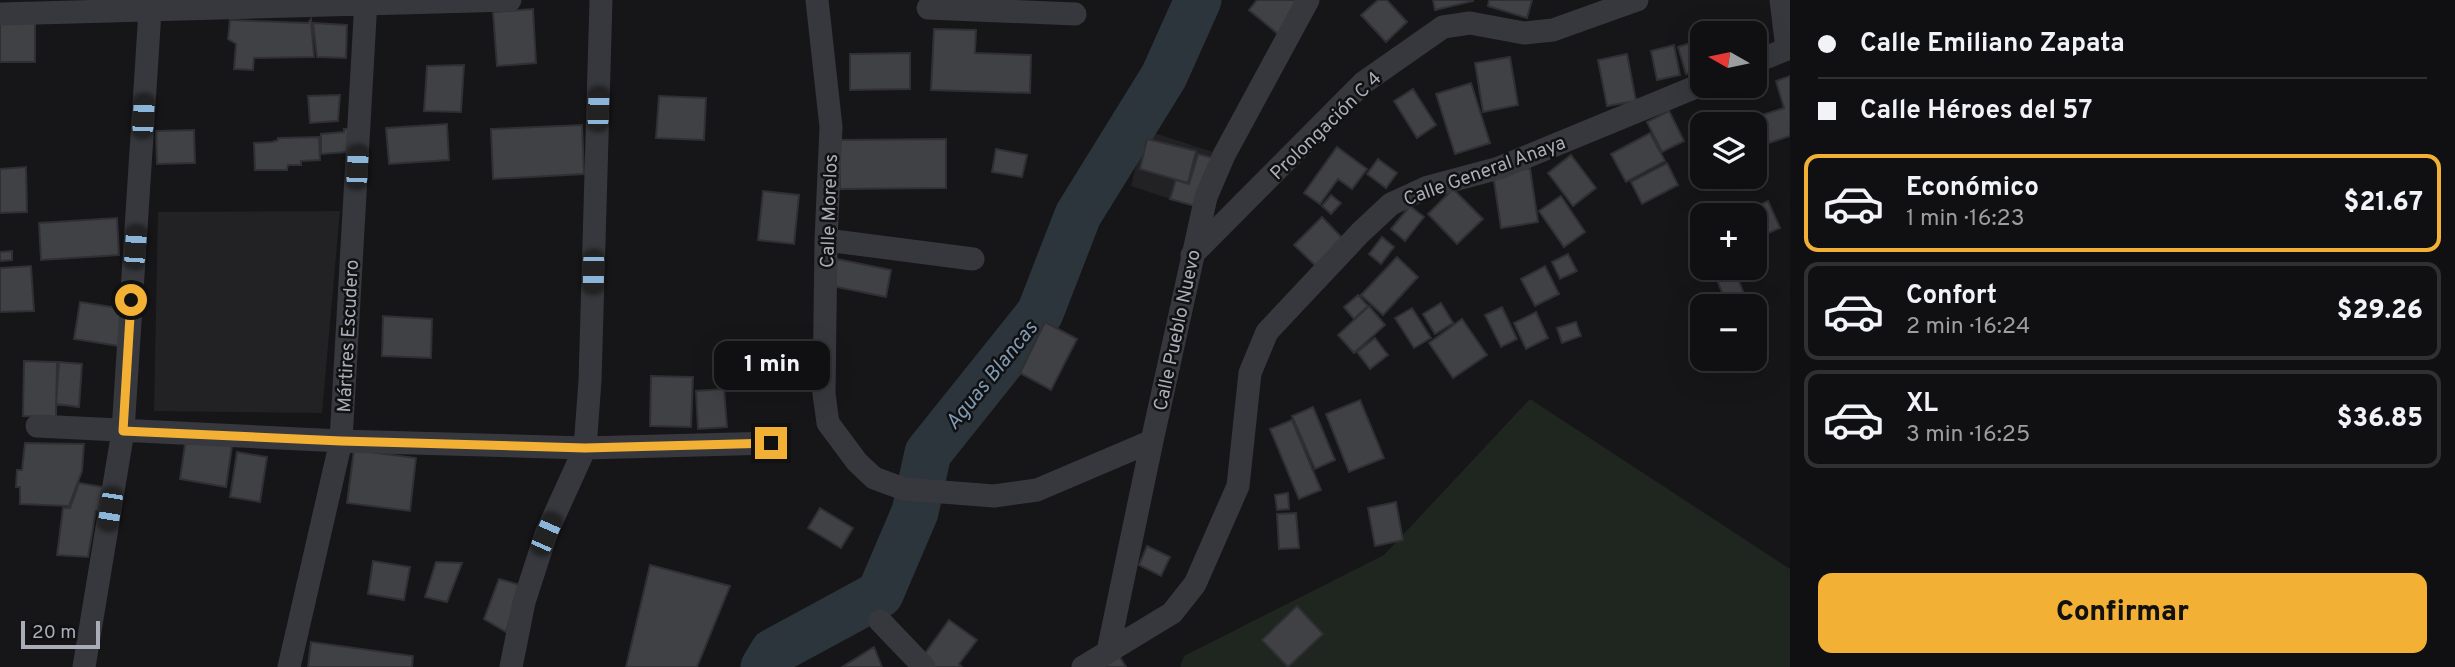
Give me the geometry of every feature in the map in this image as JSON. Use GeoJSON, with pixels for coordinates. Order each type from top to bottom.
{"type":"FeatureCollection","features":[{"type":"Feature","properties":{"kind":"street"},"geometry":{"type":"LineString","coordinates":[[0,14],[150,11],[366,1],[510,0]]}},
{"type":"Feature","properties":{"kind":"street"},"geometry":{"type":"LineString","coordinates":[[511,667],[524,602],[546,534],[585,448],[590,368],[601,0]]}},
{"type":"Feature","properties":{"kind":"street","name":"Calle Morelos"},"geometry":{"type":"LineString","coordinates":[[817,0],[831,127],[824,394],[828,423],[857,463],[874,478],[904,489],[994,496],[1037,490],[1152,441]]}},
{"type":"Feature","properties":{"kind":"street","name":"Calle Pueblo Nuevo"},"geometry":{"type":"LineString","coordinates":[[1108,652],[1206,197],[1224,155],[1308,0]]}},
{"type":"Feature","properties":{"kind":"street","name":"Prolongación C 4"},"geometry":{"type":"LineString","coordinates":[[1192,255],[1363,83],[1443,27],[1470,23],[1524,33],[1553,30],[1637,0]]}},
{"type":"Feature","properties":{"kind":"street"},"geometry":{"type":"LineString","coordinates":[[1768,57],[1787,49],[1781,0]]}},
{"type":"Feature","properties":{"kind":"street","name":"Mártires Escudero"},"geometry":{"type":"LineString","coordinates":[[289,667],[341,441],[366,1]]}},
{"type":"Feature","properties":{"kind":"street"},"geometry":{"type":"LineString","coordinates":[[928,8],[1007,5],[1075,14]]}},
{"type":"Feature","properties":{"kind":"street"},"geometry":{"type":"LineString","coordinates":[[84,667],[123,431],[150,11]]}},
{"type":"Feature","properties":{"kind":"street","name":"Calle General Anaya"},"geometry":{"type":"LineString","coordinates":[[1108,652],[1172,613],[1195,584],[1238,486],[1250,373],[1267,332],[1360,233],[1391,204],[1428,187],[1499,168],[1690,88]]}},
{"type":"Feature","properties":{"kind":"street"},"geometry":{"type":"LineString","coordinates":[[826,240],[974,259]]}},
{"type":"Feature","properties":{"kind":"street"},"geometry":{"type":"LineString","coordinates":[[37,426],[341,441],[585,448],[771,443]]}},
{"type":"Feature","properties":{"kind":"street"},"geometry":{"type":"LineString","coordinates":[[880,621],[924,667]]}},
{"type":"Feature","properties":{"kind":"street"},"geometry":{"type":"LineString","coordinates":[[1083,667],[1108,652]]}},
{"type":"Feature","properties":{"kind":"shaded area"},"geometry":{"type":"Polygon","coordinates":[[[1145,130],[1219,154],[1200,209],[1131,186],[1145,130]]]}},
{"type":"Feature","properties":{"kind":"shaded area"},"geometry":{"type":"Polygon","coordinates":[[[340,211],[322,413],[154,411],[158,212],[340,211]]]}},
{"type":"Feature","properties":{"kind":"shaded area"},"geometry":{"type":"Polygon","coordinates":[[[1530,399],[1790,569],[1790,667],[1180,667],[1184,656],[1384,555],[1530,399]]]}},
{"type":"Feature","properties":{"kind":"building"},"geometry":{"type":"Polygon","coordinates":[[[1257,0],[1305,0],[1278,34],[1249,10],[1257,0]]]}},
{"type":"Feature","properties":{"kind":"building"},"geometry":{"type":"Polygon","coordinates":[[[1378,0],[1387,0],[1407,22],[1386,42],[1361,15],[1378,0]]]}},
{"type":"Feature","properties":{"kind":"building"},"geometry":{"type":"Polygon","coordinates":[[[1433,0],[1472,0],[1473,1],[1435,10],[1433,0]]]}},
{"type":"Feature","properties":{"kind":"building"},"geometry":{"type":"Polygon","coordinates":[[[1489,0],[1532,0],[1527,18],[1488,6],[1489,0]]]}},
{"type":"Feature","properties":{"kind":"building"},"geometry":{"type":"Polygon","coordinates":[[[533,9],[536,63],[497,66],[493,12],[533,9]]]}},
{"type":"Feature","properties":{"kind":"building"},"geometry":{"type":"Polygon","coordinates":[[[311,19],[314,57],[254,58],[253,70],[234,69],[236,44],[228,39],[230,20],[308,23],[311,19]]]}},
{"type":"Feature","properties":{"kind":"building"},"geometry":{"type":"Polygon","coordinates":[[[0,23],[35,23],[35,62],[0,62],[0,23]]]}},
{"type":"Feature","properties":{"kind":"building"},"geometry":{"type":"Polygon","coordinates":[[[313,23],[347,25],[346,58],[317,57],[313,23]]]}},
{"type":"Feature","properties":{"kind":"building"},"geometry":{"type":"Polygon","coordinates":[[[934,29],[976,30],[975,53],[1031,55],[1030,93],[931,90],[934,29]]]}},
{"type":"Feature","properties":{"kind":"building"},"geometry":{"type":"Polygon","coordinates":[[[1690,43],[1690,73],[1686,74],[1678,47],[1690,43]]]}},
{"type":"Feature","properties":{"kind":"building"},"geometry":{"type":"Polygon","coordinates":[[[1674,45],[1680,75],[1657,80],[1651,51],[1674,45]]]}},
{"type":"Feature","properties":{"kind":"building"},"geometry":{"type":"Polygon","coordinates":[[[910,53],[910,89],[850,90],[850,54],[910,53]]]}},
{"type":"Feature","properties":{"kind":"building"},"geometry":{"type":"Polygon","coordinates":[[[1627,54],[1636,101],[1607,106],[1598,60],[1627,54]]]}},
{"type":"Feature","properties":{"kind":"building"},"geometry":{"type":"Polygon","coordinates":[[[1510,57],[1518,105],[1483,112],[1475,63],[1510,57]]]}},
{"type":"Feature","properties":{"kind":"building"},"geometry":{"type":"Polygon","coordinates":[[[464,65],[461,112],[424,111],[427,66],[464,65]]]}},
{"type":"Feature","properties":{"kind":"building"},"geometry":{"type":"Polygon","coordinates":[[[1790,76],[1790,136],[1769,143],[1767,113],[1784,108],[1776,81],[1790,76]]]}},
{"type":"Feature","properties":{"kind":"building"},"geometry":{"type":"Polygon","coordinates":[[[1471,83],[1490,143],[1455,154],[1436,94],[1471,83]]]}},
{"type":"Feature","properties":{"kind":"building"},"geometry":{"type":"Polygon","coordinates":[[[1413,89],[1436,125],[1417,138],[1394,101],[1413,89]]]}},
{"type":"Feature","properties":{"kind":"building"},"geometry":{"type":"Polygon","coordinates":[[[340,95],[338,121],[310,123],[308,96],[340,95]]]}},
{"type":"Feature","properties":{"kind":"building"},"geometry":{"type":"Polygon","coordinates":[[[659,96],[706,98],[704,140],[656,138],[659,96]]]}},
{"type":"Feature","properties":{"kind":"building"},"geometry":{"type":"Polygon","coordinates":[[[1669,111],[1684,141],[1662,152],[1647,122],[1669,111]]]}},
{"type":"Feature","properties":{"kind":"building"},"geometry":{"type":"Polygon","coordinates":[[[447,124],[449,160],[389,164],[386,128],[447,124]]]}},
{"type":"Feature","properties":{"kind":"building"},"geometry":{"type":"Polygon","coordinates":[[[582,125],[584,174],[493,179],[491,129],[582,125]]]}},
{"type":"Feature","properties":{"kind":"building"},"geometry":{"type":"Polygon","coordinates":[[[344,129],[348,129],[347,152],[321,154],[321,134],[344,132],[344,129]]]}},
{"type":"Feature","properties":{"kind":"building"},"geometry":{"type":"Polygon","coordinates":[[[194,130],[195,163],[157,164],[156,131],[194,130]]]}},
{"type":"Feature","properties":{"kind":"building"},"geometry":{"type":"Polygon","coordinates":[[[1650,133],[1665,161],[1626,182],[1611,154],[1650,133]]]}},
{"type":"Feature","properties":{"kind":"building"},"geometry":{"type":"Polygon","coordinates":[[[319,137],[320,160],[301,161],[301,165],[288,165],[287,170],[255,170],[254,143],[272,142],[278,138],[319,137]]]}},
{"type":"Feature","properties":{"kind":"building"},"geometry":{"type":"Polygon","coordinates":[[[946,139],[946,188],[840,189],[839,140],[946,139]]]}},
{"type":"Feature","properties":{"kind":"building"},"geometry":{"type":"Polygon","coordinates":[[[1147,139],[1196,151],[1188,183],[1140,169],[1147,139]]]}},
{"type":"Feature","properties":{"kind":"building"},"geometry":{"type":"Polygon","coordinates":[[[1337,147],[1367,169],[1352,189],[1338,179],[1320,204],[1304,193],[1337,147]]]}},
{"type":"Feature","properties":{"kind":"building"},"geometry":{"type":"Polygon","coordinates":[[[996,149],[1027,155],[1022,177],[992,172],[996,149]]]}},
{"type":"Feature","properties":{"kind":"building"},"geometry":{"type":"Polygon","coordinates":[[[1198,154],[1213,158],[1199,207],[1170,199],[1176,180],[1189,184],[1198,154]]]}},
{"type":"Feature","properties":{"kind":"building"},"geometry":{"type":"Polygon","coordinates":[[[1571,155],[1596,188],[1573,206],[1548,173],[1571,155]]]}},
{"type":"Feature","properties":{"kind":"building"},"geometry":{"type":"Polygon","coordinates":[[[1378,159],[1397,173],[1386,188],[1367,174],[1378,159]]]}},
{"type":"Feature","properties":{"kind":"building"},"geometry":{"type":"Polygon","coordinates":[[[1667,163],[1678,185],[1642,204],[1631,182],[1667,163]]]}},
{"type":"Feature","properties":{"kind":"building"},"geometry":{"type":"Polygon","coordinates":[[[26,167],[27,212],[0,213],[0,169],[26,167]]]}},
{"type":"Feature","properties":{"kind":"building"},"geometry":{"type":"Polygon","coordinates":[[[1530,168],[1538,222],[1501,228],[1493,174],[1530,168]]]}},
{"type":"Feature","properties":{"kind":"building"},"geometry":{"type":"Polygon","coordinates":[[[1453,189],[1483,219],[1457,244],[1428,214],[1453,189]]]}},
{"type":"Feature","properties":{"kind":"building"},"geometry":{"type":"Polygon","coordinates":[[[763,191],[799,195],[794,244],[758,240],[763,191]]]}},
{"type":"Feature","properties":{"kind":"building"},"geometry":{"type":"Polygon","coordinates":[[[1331,195],[1341,203],[1331,214],[1322,206],[1331,195]]]}},
{"type":"Feature","properties":{"kind":"building"},"geometry":{"type":"Polygon","coordinates":[[[1561,196],[1585,232],[1564,247],[1539,211],[1561,196]]]}},
{"type":"Feature","properties":{"kind":"building"},"geometry":{"type":"Polygon","coordinates":[[[1768,201],[1780,228],[1767,234],[1767,203],[1764,203],[1768,201]]]}},
{"type":"Feature","properties":{"kind":"building"},"geometry":{"type":"Polygon","coordinates":[[[1410,206],[1424,217],[1405,241],[1391,229],[1410,206]]]}},
{"type":"Feature","properties":{"kind":"building"},"geometry":{"type":"Polygon","coordinates":[[[1322,217],[1347,243],[1320,270],[1294,245],[1322,217]]]}},
{"type":"Feature","properties":{"kind":"building"},"geometry":{"type":"Polygon","coordinates":[[[117,218],[119,255],[41,260],[39,223],[117,218]]]}},
{"type":"Feature","properties":{"kind":"building"},"geometry":{"type":"Polygon","coordinates":[[[1382,237],[1394,247],[1381,264],[1369,254],[1382,237]]]}},
{"type":"Feature","properties":{"kind":"building"},"geometry":{"type":"Polygon","coordinates":[[[12,251],[12,260],[0,261],[0,252],[12,251]]]}},
{"type":"Feature","properties":{"kind":"building"},"geometry":{"type":"Polygon","coordinates":[[[1568,254],[1577,271],[1560,279],[1552,262],[1568,254]]]}},
{"type":"Feature","properties":{"kind":"building"},"geometry":{"type":"Polygon","coordinates":[[[1397,257],[1418,277],[1383,315],[1361,295],[1397,257]]]}},
{"type":"Feature","properties":{"kind":"building"},"geometry":{"type":"Polygon","coordinates":[[[837,259],[891,270],[886,297],[832,286],[837,259]]]}},
{"type":"Feature","properties":{"kind":"building"},"geometry":{"type":"Polygon","coordinates":[[[31,266],[34,311],[0,312],[0,268],[31,266]]]}},
{"type":"Feature","properties":{"kind":"building"},"geometry":{"type":"Polygon","coordinates":[[[1545,266],[1559,294],[1535,306],[1521,279],[1545,266]]]}},
{"type":"Feature","properties":{"kind":"building"},"geometry":{"type":"Polygon","coordinates":[[[1738,280],[1744,294],[1722,294],[1718,282],[1738,280]]]}},
{"type":"Feature","properties":{"kind":"building"},"geometry":{"type":"Polygon","coordinates":[[[1358,295],[1368,306],[1354,319],[1344,307],[1358,295]]]}},
{"type":"Feature","properties":{"kind":"building"},"geometry":{"type":"Polygon","coordinates":[[[80,302],[125,309],[119,346],[74,339],[80,302]]]}},
{"type":"Feature","properties":{"kind":"building"},"geometry":{"type":"Polygon","coordinates":[[[1441,303],[1453,323],[1435,334],[1423,314],[1441,303]]]}},
{"type":"Feature","properties":{"kind":"building"},"geometry":{"type":"Polygon","coordinates":[[[1369,306],[1385,325],[1354,353],[1338,335],[1369,306]]]}},
{"type":"Feature","properties":{"kind":"building"},"geometry":{"type":"Polygon","coordinates":[[[1502,307],[1517,339],[1501,347],[1485,315],[1502,307]]]}},
{"type":"Feature","properties":{"kind":"building"},"geometry":{"type":"Polygon","coordinates":[[[1412,308],[1431,338],[1414,348],[1395,318],[1412,308]]]}},
{"type":"Feature","properties":{"kind":"building"},"geometry":{"type":"Polygon","coordinates":[[[1536,312],[1548,338],[1526,349],[1514,323],[1536,312]]]}},
{"type":"Feature","properties":{"kind":"building"},"geometry":{"type":"Polygon","coordinates":[[[383,316],[432,319],[431,358],[382,356],[383,316]]]}},
{"type":"Feature","properties":{"kind":"building"},"geometry":{"type":"Polygon","coordinates":[[[1462,319],[1487,355],[1453,378],[1429,343],[1462,319]]]}},
{"type":"Feature","properties":{"kind":"building"},"geometry":{"type":"Polygon","coordinates":[[[1045,322],[1077,339],[1051,390],[1020,373],[1045,322]]]}},
{"type":"Feature","properties":{"kind":"building"},"geometry":{"type":"Polygon","coordinates":[[[1576,322],[1581,336],[1562,343],[1557,328],[1576,322]]]}},
{"type":"Feature","properties":{"kind":"building"},"geometry":{"type":"Polygon","coordinates":[[[1375,338],[1388,355],[1370,369],[1357,352],[1375,338]]]}},
{"type":"Feature","properties":{"kind":"building"},"geometry":{"type":"Polygon","coordinates":[[[24,361],[57,362],[56,417],[23,416],[24,361]]]}},
{"type":"Feature","properties":{"kind":"building"},"geometry":{"type":"Polygon","coordinates":[[[59,362],[82,364],[79,407],[56,404],[59,362]]]}},
{"type":"Feature","properties":{"kind":"building"},"geometry":{"type":"Polygon","coordinates":[[[651,376],[693,377],[691,427],[650,426],[651,376]]]}},
{"type":"Feature","properties":{"kind":"building"},"geometry":{"type":"Polygon","coordinates":[[[724,389],[727,427],[698,429],[696,391],[724,389]]]}},
{"type":"Feature","properties":{"kind":"building"},"geometry":{"type":"Polygon","coordinates":[[[1360,400],[1384,458],[1349,472],[1326,414],[1360,400]]]}},
{"type":"Feature","properties":{"kind":"building"},"geometry":{"type":"Polygon","coordinates":[[[1313,407],[1335,460],[1315,469],[1292,416],[1313,407]]]}},
{"type":"Feature","properties":{"kind":"building"},"geometry":{"type":"Polygon","coordinates":[[[1292,420],[1321,490],[1299,499],[1270,429],[1292,420]]]}},
{"type":"Feature","properties":{"kind":"building"},"geometry":{"type":"Polygon","coordinates":[[[186,438],[232,446],[226,487],[180,479],[186,438]]]}},
{"type":"Feature","properties":{"kind":"building"},"geometry":{"type":"Polygon","coordinates":[[[25,443],[84,444],[82,471],[69,506],[20,504],[20,487],[16,487],[17,470],[22,470],[25,443]]]}},
{"type":"Feature","properties":{"kind":"building"},"geometry":{"type":"Polygon","coordinates":[[[354,450],[416,458],[410,511],[347,503],[354,450]]]}},
{"type":"Feature","properties":{"kind":"building"},"geometry":{"type":"Polygon","coordinates":[[[237,452],[267,457],[260,502],[230,497],[237,452]]]}},
{"type":"Feature","properties":{"kind":"building"},"geometry":{"type":"Polygon","coordinates":[[[79,483],[103,487],[88,557],[57,555],[63,508],[70,508],[79,483]]]}},
{"type":"Feature","properties":{"kind":"building"},"geometry":{"type":"Polygon","coordinates":[[[1288,493],[1289,509],[1277,510],[1275,495],[1288,493]]]}},
{"type":"Feature","properties":{"kind":"building"},"geometry":{"type":"Polygon","coordinates":[[[1396,502],[1403,540],[1375,546],[1368,508],[1396,502]]]}},
{"type":"Feature","properties":{"kind":"building"},"geometry":{"type":"Polygon","coordinates":[[[820,508],[853,528],[841,548],[808,528],[820,508]]]}},
{"type":"Feature","properties":{"kind":"building"},"geometry":{"type":"Polygon","coordinates":[[[1296,513],[1299,548],[1279,549],[1277,514],[1296,513]]]}},
{"type":"Feature","properties":{"kind":"building"},"geometry":{"type":"Polygon","coordinates":[[[1147,546],[1170,557],[1161,576],[1139,565],[1147,546]]]}},
{"type":"Feature","properties":{"kind":"building"},"geometry":{"type":"Polygon","coordinates":[[[373,561],[410,567],[404,600],[368,594],[373,561]]]}},
{"type":"Feature","properties":{"kind":"building"},"geometry":{"type":"Polygon","coordinates":[[[436,562],[462,563],[447,602],[425,597],[436,562]]]}},
{"type":"Feature","properties":{"kind":"building"},"geometry":{"type":"Polygon","coordinates":[[[650,565],[730,586],[697,667],[626,667],[650,565]]]}},
{"type":"Feature","properties":{"kind":"building"},"geometry":{"type":"Polygon","coordinates":[[[499,579],[520,585],[506,632],[484,619],[499,579]]]}},
{"type":"Feature","properties":{"kind":"building"},"geometry":{"type":"Polygon","coordinates":[[[1297,606],[1323,634],[1288,667],[1262,640],[1297,606]]]}},
{"type":"Feature","properties":{"kind":"building"},"geometry":{"type":"Polygon","coordinates":[[[949,620],[977,640],[959,664],[962,667],[932,667],[921,659],[949,620]]]}},
{"type":"Feature","properties":{"kind":"building"},"geometry":{"type":"Polygon","coordinates":[[[311,642],[413,656],[412,667],[308,667],[311,642]]]}},
{"type":"Feature","properties":{"kind":"building"},"geometry":{"type":"Polygon","coordinates":[[[874,647],[882,667],[842,667],[874,647]]]}},
{"type":"Feature","properties":{"kind":"building"},"geometry":{"type":"Polygon","coordinates":[[[1115,649],[1126,667],[1087,667],[1115,649]]]}},
{"type":"Feature","properties":{"kind":"waterway","name":"Aguas Blancas"},"geometry":{"type":"LineString","coordinates":[[764,667],[773,652],[880,594],[915,512],[928,453],[1040,313],[1078,215],[1164,76],[1198,0]]}},
{"type":"Feature","properties":{"kind":"route"},"geometry":{"type":"LineString","coordinates":[[131,300],[123,431],[585,448],[771,443]]}}]}
